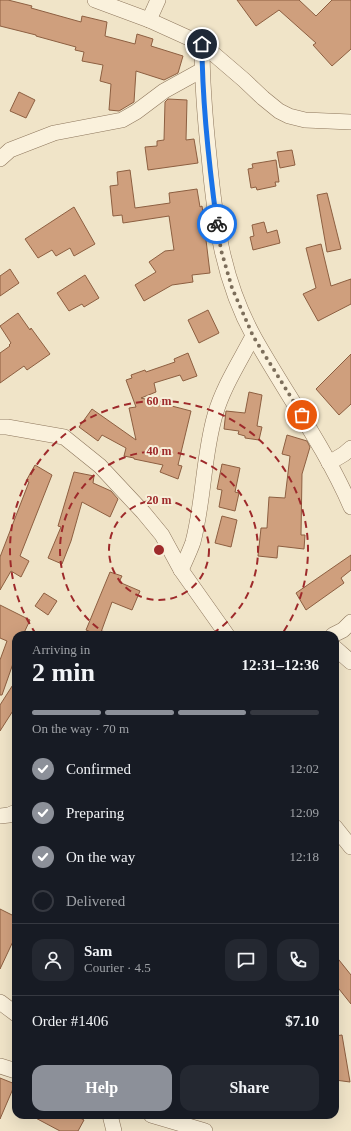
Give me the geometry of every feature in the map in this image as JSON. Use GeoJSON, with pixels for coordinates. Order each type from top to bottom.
{"type":"FeatureCollection","features":[{"type":"Feature","properties":{"kind":"street"},"geometry":{"type":"LineString","coordinates":[[95,0],[149,20],[202,44],[244,80],[262,98],[279,111],[289,116],[305,120],[351,122]]}},
{"type":"Feature","properties":{"kind":"street"},"geometry":{"type":"LineString","coordinates":[[149,20],[158,0]]}},
{"type":"Feature","properties":{"kind":"street"},"geometry":{"type":"LineString","coordinates":[[202,44],[202,70],[212,189],[221,250],[232,288],[253,336],[329,463],[344,490],[351,507]]}},
{"type":"Feature","properties":{"kind":"street"},"geometry":{"type":"LineString","coordinates":[[0,159],[10,150],[54,133],[122,120],[136,112],[164,91],[202,70]]}},
{"type":"Feature","properties":{"kind":"street"},"geometry":{"type":"LineString","coordinates":[[181,570],[192,543],[215,415],[225,390],[253,336]]}},
{"type":"Feature","properties":{"kind":"street"},"geometry":{"type":"LineString","coordinates":[[0,427],[7,426],[64,438],[94,461],[143,512],[162,535],[181,570],[224,631]]}},
{"type":"Feature","properties":{"kind":"street"},"geometry":{"type":"LineString","coordinates":[[329,463],[351,448]]}},
{"type":"Feature","properties":{"kind":"street"},"geometry":{"type":"LineString","coordinates":[[339,632],[351,622]]}},
{"type":"Feature","properties":{"kind":"street"},"geometry":{"type":"LineString","coordinates":[[339,652],[351,662]]}},
{"type":"Feature","properties":{"kind":"street"},"geometry":{"type":"LineString","coordinates":[[0,816],[12,814]]}},
{"type":"Feature","properties":{"kind":"street"},"geometry":{"type":"LineString","coordinates":[[339,832],[351,847]]}},
{"type":"Feature","properties":{"kind":"street"},"geometry":{"type":"LineString","coordinates":[[0,1002],[12,1011]]}},
{"type":"Feature","properties":{"kind":"street"},"geometry":{"type":"LineString","coordinates":[[0,1066],[12,1070]]}},
{"type":"Feature","properties":{"kind":"street"},"geometry":{"type":"LineString","coordinates":[[111,1119],[114,1131]]}},
{"type":"Feature","properties":{"kind":"street"},"geometry":{"type":"LineString","coordinates":[[164,1119],[205,1131]]}},
{"type":"Feature","properties":{"kind":"building"},"geometry":{"type":"Polygon","coordinates":[[[0,0],[8,0],[32,6],[31,8],[81,22],[82,16],[107,22],[105,36],[135,44],[137,34],[153,39],[151,46],[183,56],[178,73],[164,80],[136,71],[134,102],[119,111],[109,110],[111,84],[100,81],[103,65],[82,61],[84,52],[75,50],[76,47],[0,26],[0,0]]]}},
{"type":"Feature","properties":{"kind":"building"},"geometry":{"type":"Polygon","coordinates":[[[237,0],[299,0],[316,16],[332,0],[351,0],[351,49],[332,66],[313,45],[316,43],[279,10],[256,26],[237,0]]]}},
{"type":"Feature","properties":{"kind":"building"},"geometry":{"type":"Polygon","coordinates":[[[19,92],[35,100],[26,118],[10,111],[19,92]]]}},
{"type":"Feature","properties":{"kind":"building"},"geometry":{"type":"Polygon","coordinates":[[[168,99],[187,100],[186,140],[194,139],[198,163],[148,170],[145,147],[157,146],[157,141],[164,140],[165,102],[168,99]]]}},
{"type":"Feature","properties":{"kind":"building"},"geometry":{"type":"Polygon","coordinates":[[[292,150],[295,165],[280,168],[277,152],[292,150]]]}},
{"type":"Feature","properties":{"kind":"building"},"geometry":{"type":"Polygon","coordinates":[[[276,160],[279,182],[275,182],[276,186],[257,190],[256,187],[251,188],[248,169],[253,168],[252,164],[276,160]]]}},
{"type":"Feature","properties":{"kind":"building"},"geometry":{"type":"Polygon","coordinates":[[[130,170],[135,208],[170,203],[169,193],[197,189],[200,207],[202,206],[207,239],[210,273],[192,275],[193,282],[172,285],[144,301],[135,285],[156,272],[149,262],[165,251],[174,250],[169,216],[123,223],[122,215],[113,216],[110,186],[118,185],[117,172],[130,170]]]}},
{"type":"Feature","properties":{"kind":"building"},"geometry":{"type":"Polygon","coordinates":[[[327,193],[341,249],[327,252],[317,195],[327,193]]]}},
{"type":"Feature","properties":{"kind":"building"},"geometry":{"type":"Polygon","coordinates":[[[74,207],[95,244],[74,256],[70,248],[56,256],[52,250],[38,258],[25,239],[74,207]]]}},
{"type":"Feature","properties":{"kind":"building"},"geometry":{"type":"Polygon","coordinates":[[[264,222],[267,233],[277,230],[280,243],[253,250],[250,237],[254,236],[252,225],[264,222]]]}},
{"type":"Feature","properties":{"kind":"building"},"geometry":{"type":"Polygon","coordinates":[[[321,244],[331,286],[351,279],[351,304],[318,321],[303,294],[316,288],[306,248],[321,244]]]}},
{"type":"Feature","properties":{"kind":"building"},"geometry":{"type":"Polygon","coordinates":[[[10,269],[19,283],[0,296],[0,276],[10,269]]]}},
{"type":"Feature","properties":{"kind":"building"},"geometry":{"type":"Polygon","coordinates":[[[85,275],[99,298],[84,307],[82,304],[69,311],[57,293],[85,275]]]}},
{"type":"Feature","properties":{"kind":"building"},"geometry":{"type":"Polygon","coordinates":[[[208,310],[219,333],[199,343],[188,320],[208,310]]]}},
{"type":"Feature","properties":{"kind":"building"},"geometry":{"type":"Polygon","coordinates":[[[18,313],[50,354],[27,370],[24,366],[0,383],[0,353],[10,346],[9,345],[11,343],[0,326],[18,313]]]}},
{"type":"Feature","properties":{"kind":"building"},"geometry":{"type":"Polygon","coordinates":[[[188,353],[197,376],[183,381],[180,375],[154,383],[156,392],[141,398],[191,411],[178,465],[182,466],[178,479],[160,472],[163,465],[124,456],[126,448],[102,435],[98,441],[79,427],[92,409],[136,440],[129,408],[136,407],[126,380],[132,378],[131,375],[145,370],[146,372],[175,362],[174,359],[188,353]]]}},
{"type":"Feature","properties":{"kind":"building"},"geometry":{"type":"Polygon","coordinates":[[[351,354],[351,404],[339,415],[316,389],[351,354]]]}},
{"type":"Feature","properties":{"kind":"building"},"geometry":{"type":"Polygon","coordinates":[[[249,392],[262,395],[257,426],[262,427],[259,440],[245,438],[245,436],[238,434],[239,431],[224,429],[226,411],[245,413],[249,392]]]}},
{"type":"Feature","properties":{"kind":"building"},"geometry":{"type":"Polygon","coordinates":[[[287,435],[307,441],[310,447],[302,474],[301,535],[305,535],[304,549],[278,546],[277,558],[258,556],[261,528],[267,528],[269,497],[285,498],[290,456],[282,454],[287,435]]]}},
{"type":"Feature","properties":{"kind":"building"},"geometry":{"type":"Polygon","coordinates":[[[222,464],[240,468],[235,492],[239,493],[235,511],[219,507],[222,490],[217,489],[222,464]]]}},
{"type":"Feature","properties":{"kind":"building"},"geometry":{"type":"Polygon","coordinates":[[[35,465],[52,475],[20,556],[29,561],[21,577],[11,571],[0,590],[0,557],[29,482],[26,481],[35,465]]]}},
{"type":"Feature","properties":{"kind":"building"},"geometry":{"type":"Polygon","coordinates":[[[74,472],[94,476],[93,483],[111,491],[118,499],[110,517],[82,502],[71,541],[62,564],[48,558],[61,527],[58,526],[74,472]]]}},
{"type":"Feature","properties":{"kind":"building"},"geometry":{"type":"Polygon","coordinates":[[[222,516],[237,520],[231,547],[215,543],[222,516]]]}},
{"type":"Feature","properties":{"kind":"building"},"geometry":{"type":"Polygon","coordinates":[[[351,555],[351,570],[341,578],[344,583],[306,610],[296,593],[351,555]]]}},
{"type":"Feature","properties":{"kind":"building"},"geometry":{"type":"Polygon","coordinates":[[[110,572],[122,576],[119,582],[140,591],[132,610],[112,602],[101,631],[86,630],[110,572]]]}},
{"type":"Feature","properties":{"kind":"building"},"geometry":{"type":"Polygon","coordinates":[[[44,593],[57,601],[48,615],[35,606],[44,593]]]}},
{"type":"Feature","properties":{"kind":"building"},"geometry":{"type":"Polygon","coordinates":[[[0,605],[30,620],[25,631],[12,631],[12,666],[2,695],[0,695],[0,660],[7,641],[0,638],[0,605]]]}},
{"type":"Feature","properties":{"kind":"building"},"geometry":{"type":"Polygon","coordinates":[[[12,686],[12,712],[0,731],[0,705],[12,686]]]}},
{"type":"Feature","properties":{"kind":"building"},"geometry":{"type":"Polygon","coordinates":[[[0,909],[12,915],[12,944],[0,969],[0,909]]]}},
{"type":"Feature","properties":{"kind":"building"},"geometry":{"type":"Polygon","coordinates":[[[339,960],[351,975],[351,1004],[339,989],[339,960]]]}},
{"type":"Feature","properties":{"kind":"building"},"geometry":{"type":"Polygon","coordinates":[[[339,1035],[342,1035],[350,1082],[339,1081],[339,1035]]]}},
{"type":"Feature","properties":{"kind":"building"},"geometry":{"type":"Polygon","coordinates":[[[0,1078],[12,1083],[12,1091],[0,1119],[0,1078]]]}},
{"type":"Feature","properties":{"kind":"building"},"geometry":{"type":"Polygon","coordinates":[[[38,1119],[84,1120],[78,1131],[60,1131],[38,1119]]]}},
{"type":"Feature","properties":{"kind":"way so far"},"geometry":{"type":"LineString","coordinates":[[217,224],[221,250],[232,288],[253,336],[302,415]]}},
{"type":"Feature","properties":{"kind":"route"},"geometry":{"type":"LineString","coordinates":[[202,44],[202,70],[207,134],[217,224]]}}]}
